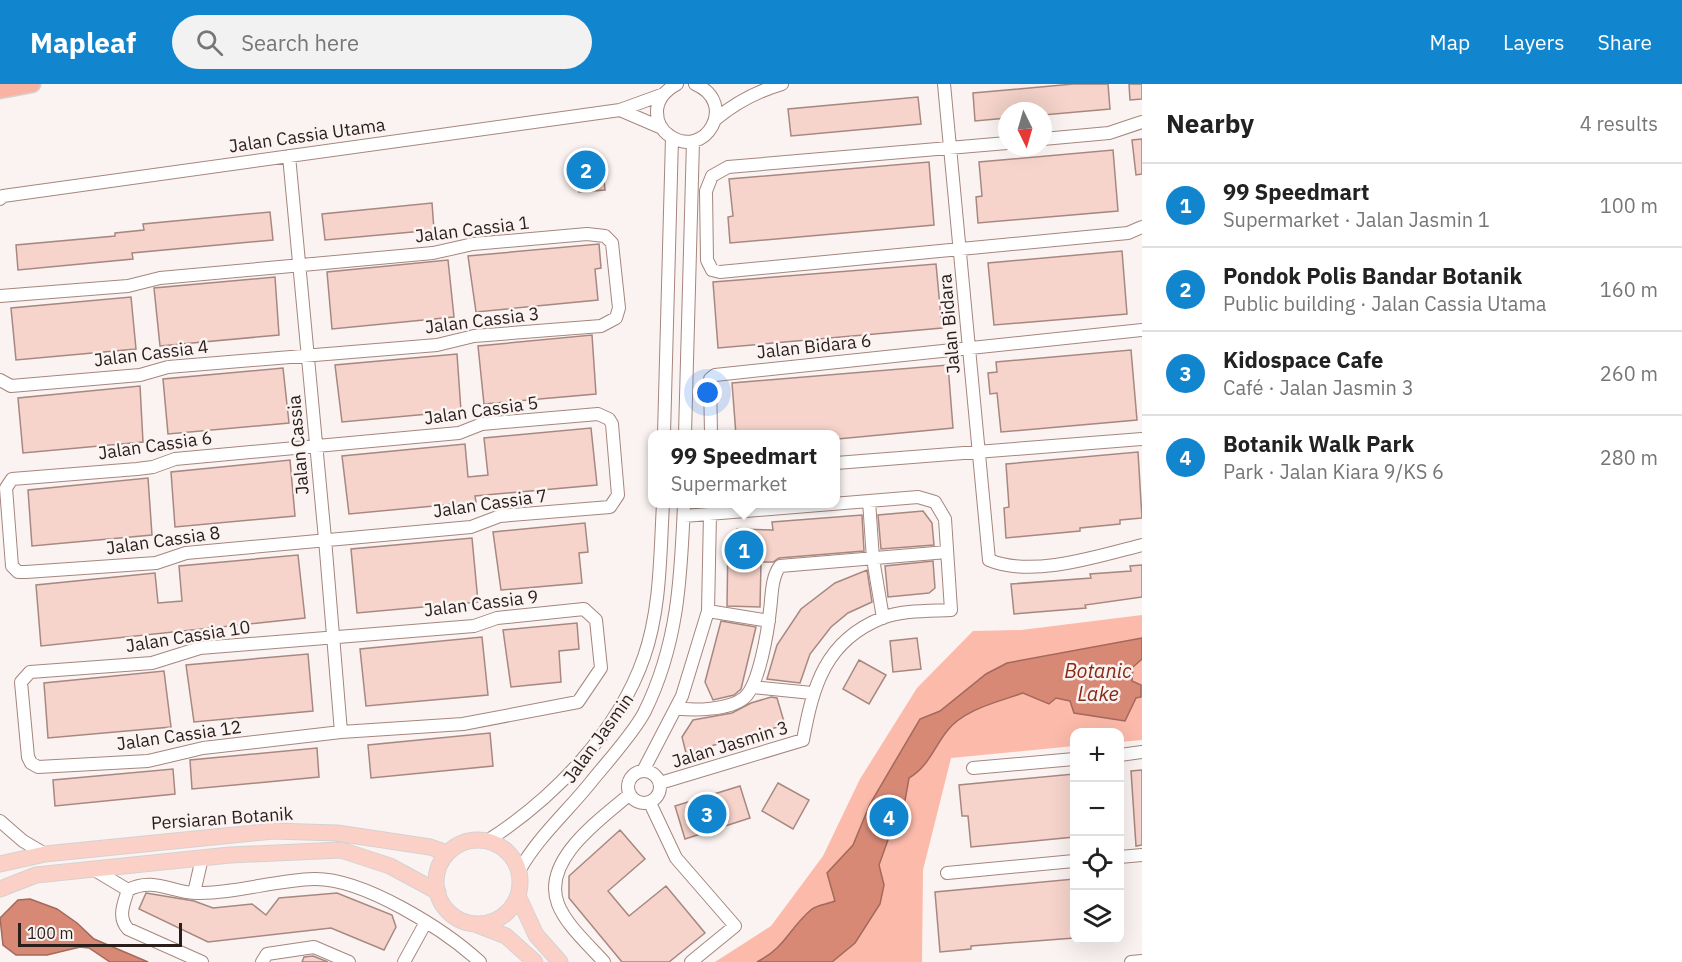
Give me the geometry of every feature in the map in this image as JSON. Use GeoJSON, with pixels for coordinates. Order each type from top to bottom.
{"type":"FeatureCollection","features":[{"type":"Feature","properties":{"kind":"highway"},"geometry":{"type":"LineString","coordinates":[[0,89],[32,84]]}},
{"type":"Feature","properties":{"kind":"main road","name":"Persiaran Botanik"},"geometry":{"type":"LineString","coordinates":[[0,864],[45,854],[273,831],[337,833],[430,848],[447,853]]}},
{"type":"Feature","properties":{"kind":"main road"},"geometry":{"type":"LineString","coordinates":[[535,962],[506,936],[449,912],[438,892],[436,878],[447,853],[466,842],[487,841],[501,846],[512,857],[519,871],[518,896],[536,935],[560,962]]}},
{"type":"Feature","properties":{"kind":"main road","name":"Persiaran Botanik"},"geometry":{"type":"LineString","coordinates":[[0,890],[36,875],[292,850],[341,850],[390,866],[438,892]]}},
{"type":"Feature","properties":{"kind":"main road"},"geometry":{"type":"LineString","coordinates":[[470,922],[494,921],[512,906],[518,896]]}},
{"type":"Feature","properties":{"kind":"street","name":"Jalan Cassia Utama"},"geometry":{"type":"LineString","coordinates":[[0,199],[3,196],[620,110],[664,94],[677,84]]}},
{"type":"Feature","properties":{"kind":"street"},"geometry":{"type":"LineString","coordinates":[[695,84],[710,93],[714,101],[716,119]]}},
{"type":"Feature","properties":{"kind":"street"},"geometry":{"type":"LineString","coordinates":[[620,110],[662,128],[672,138],[693,141],[707,134],[716,119],[728,109],[761,90],[782,84]]}},
{"type":"Feature","properties":{"kind":"street","name":"Jalan Bidara"},"geometry":{"type":"LineString","coordinates":[[944,84],[989,560],[1018,566],[1081,561],[1142,545]]}},
{"type":"Feature","properties":{"kind":"street"},"geometry":{"type":"LineString","coordinates":[[662,128],[657,111],[664,94]]}},
{"type":"Feature","properties":{"kind":"street"},"geometry":{"type":"LineString","coordinates":[[1052,138],[1109,133],[1142,122]]}},
{"type":"Feature","properties":{"kind":"street"},"geometry":{"type":"LineString","coordinates":[[664,430],[672,138]]}},
{"type":"Feature","properties":{"kind":"street"},"geometry":{"type":"LineString","coordinates":[[685,430],[693,141]]}},
{"type":"Feature","properties":{"kind":"street"},"geometry":{"type":"LineString","coordinates":[[998,144],[728,167],[712,176],[706,191],[707,260],[712,270],[720,272],[1128,233],[1142,227]]}},
{"type":"Feature","properties":{"kind":"street","name":"Jalan Cassia"},"geometry":{"type":"LineString","coordinates":[[289,156],[309,356],[315,446],[326,539],[341,732]]}},
{"type":"Feature","properties":{"kind":"street","name":"Jalan Cassia 1"},"geometry":{"type":"LineString","coordinates":[[300,264],[433,253],[473,244],[587,234],[605,236],[612,243],[616,277]]}},
{"type":"Feature","properties":{"kind":"street"},"geometry":{"type":"LineString","coordinates":[[0,296],[129,286],[160,278],[300,264]]}},
{"type":"Feature","properties":{"kind":"street","name":"Jalan Cassia 3"},"geometry":{"type":"LineString","coordinates":[[309,356],[437,345],[484,335],[601,326],[616,318],[616,277]]}},
{"type":"Feature","properties":{"kind":"street"},"geometry":{"type":"LineString","coordinates":[[968,350],[1142,330]]}},
{"type":"Feature","properties":{"kind":"street","name":"Jalan Bidara 6"},"geometry":{"type":"LineString","coordinates":[[711,429],[710,379],[715,375],[968,350]]}},
{"type":"Feature","properties":{"kind":"street","name":"Jalan Cassia 4"},"geometry":{"type":"LineString","coordinates":[[0,380],[11,386],[140,375],[168,367],[309,356]]}},
{"type":"Feature","properties":{"kind":"street","name":"Jalan Cassia 5"},"geometry":{"type":"LineString","coordinates":[[315,446],[459,433],[482,424],[598,414],[609,419],[612,424],[616,460]]}},
{"type":"Feature","properties":{"kind":"street"},"geometry":{"type":"LineString","coordinates":[[840,463],[1142,439]]}},
{"type":"Feature","properties":{"kind":"street","name":"Jalan Cassia 6"},"geometry":{"type":"LineString","coordinates":[[8,525],[6,488],[12,479],[137,469],[153,467],[175,459],[315,446]]}},
{"type":"Feature","properties":{"kind":"street","name":"Jalan Cassia 7"},"geometry":{"type":"LineString","coordinates":[[326,539],[471,527],[500,516],[610,507],[618,495],[616,460]]}},
{"type":"Feature","properties":{"kind":"street"},"geometry":{"type":"LineString","coordinates":[[676,708],[697,711],[735,702],[743,699],[753,687],[769,621],[775,573],[780,566],[947,552],[945,519],[935,502],[918,497],[840,503]]}},
{"type":"Feature","properties":{"kind":"street"},"geometry":{"type":"LineString","coordinates":[[869,501],[873,559],[883,618]]}},
{"type":"Feature","properties":{"kind":"street","name":"Jalan Jasmin"},"geometry":{"type":"LineString","coordinates":[[487,841],[512,825],[575,768],[624,704],[645,656],[658,596],[663,508]]}},
{"type":"Feature","properties":{"kind":"street"},"geometry":{"type":"LineString","coordinates":[[684,510],[710,514],[783,508]]}},
{"type":"Feature","properties":{"kind":"street","name":"Jalan Jasmin"},"geometry":{"type":"LineString","coordinates":[[519,871],[530,851],[591,782],[643,715],[665,662],[679,599],[684,510]]}},
{"type":"Feature","properties":{"kind":"street"},"geometry":{"type":"LineString","coordinates":[[643,771],[676,708],[708,611],[710,514]]}},
{"type":"Feature","properties":{"kind":"street","name":"Jalan Cassia 8"},"geometry":{"type":"LineString","coordinates":[[8,525],[12,566],[18,572],[26,573],[156,563],[186,553],[326,539]]}},
{"type":"Feature","properties":{"kind":"street","name":"Jalan Jasmin 3"},"geometry":{"type":"LineString","coordinates":[[660,783],[803,740],[812,693],[829,658],[842,642],[883,618],[951,610],[947,552]]}},
{"type":"Feature","properties":{"kind":"street","name":"Jalan Cassia 9"},"geometry":{"type":"LineString","coordinates":[[332,636],[474,626],[497,618],[584,609],[596,620],[600,654]]}},
{"type":"Feature","properties":{"kind":"street"},"geometry":{"type":"LineString","coordinates":[[708,611],[769,621]]}},
{"type":"Feature","properties":{"kind":"street","name":"Jalan Cassia 10"},"geometry":{"type":"LineString","coordinates":[[23,720],[21,682],[30,672],[152,663],[200,648],[332,636]]}},
{"type":"Feature","properties":{"kind":"street","name":"Jalan Cassia 12"},"geometry":{"type":"LineString","coordinates":[[23,720],[28,757],[31,764],[38,767],[148,761],[203,748],[341,732],[463,724],[578,702],[601,668],[600,654]]}},
{"type":"Feature","properties":{"kind":"street"},"geometry":{"type":"LineString","coordinates":[[753,687],[812,693]]}},
{"type":"Feature","properties":{"kind":"street"},"geometry":{"type":"LineString","coordinates":[[1124,755],[1142,753]]}},
{"type":"Feature","properties":{"kind":"street"},"geometry":{"type":"LineString","coordinates":[[973,768],[1070,759]]}},
{"type":"Feature","properties":{"kind":"street"},"geometry":{"type":"LineString","coordinates":[[643,771],[651,772],[660,783],[658,796],[650,803],[640,803],[630,794],[628,788],[631,777],[643,771]]}},
{"type":"Feature","properties":{"kind":"street"},"geometry":{"type":"LineString","coordinates":[[604,962],[558,904],[555,879],[558,867],[590,828],[630,794]]}},
{"type":"Feature","properties":{"kind":"street"},"geometry":{"type":"LineString","coordinates":[[650,803],[676,858],[735,926],[691,962]]}},
{"type":"Feature","properties":{"kind":"street"},"geometry":{"type":"LineString","coordinates":[[0,821],[23,841],[45,854]]}},
{"type":"Feature","properties":{"kind":"street"},"geometry":{"type":"LineString","coordinates":[[1124,857],[1142,855]]}},
{"type":"Feature","properties":{"kind":"street"},"geometry":{"type":"LineString","coordinates":[[194,893],[202,858]]}},
{"type":"Feature","properties":{"kind":"street"},"geometry":{"type":"LineString","coordinates":[[947,873],[1070,861]]}},
{"type":"Feature","properties":{"kind":"street"},"geometry":{"type":"LineString","coordinates":[[93,869],[128,890],[150,884],[194,893],[312,879],[333,879],[401,907],[426,922],[480,962]]}},
{"type":"Feature","properties":{"kind":"street"},"geometry":{"type":"LineString","coordinates":[[128,890],[121,914],[123,924],[128,929],[198,961]]}},
{"type":"Feature","properties":{"kind":"street"},"geometry":{"type":"LineString","coordinates":[[405,962],[426,922]]}},
{"type":"Feature","properties":{"kind":"street"},"geometry":{"type":"LineString","coordinates":[[262,962],[267,954],[314,947],[349,962]]}},
{"type":"Feature","properties":{"kind":"street"},"geometry":{"type":"LineString","coordinates":[[1131,962],[1142,961]]}},
{"type":"Feature","properties":{"kind":"shaded area"},"geometry":{"type":"Polygon","coordinates":[[[1142,615],[1142,740],[1124,742],[1124,728],[1070,728],[1070,746],[951,758],[923,870],[922,962],[715,962],[771,926],[823,856],[860,779],[917,688],[973,631],[1021,630],[1142,615]]]}},
{"type":"Feature","properties":{"kind":"water","name":"Botanic Lake"},"geometry":{"type":"Polygon","coordinates":[[[1142,638],[1142,659],[1133,667],[1132,681],[1141,685],[1141,697],[1136,698],[1125,721],[1074,713],[1070,701],[1056,698],[1049,704],[1023,693],[982,707],[954,723],[926,763],[909,778],[901,823],[889,837],[879,865],[884,885],[880,904],[855,943],[832,962],[757,962],[775,950],[812,909],[835,901],[827,873],[853,845],[870,804],[920,719],[940,711],[986,674],[1007,663],[1142,638]]]}},
{"type":"Feature","properties":{"kind":"water"},"geometry":{"type":"Polygon","coordinates":[[[30,899],[57,909],[94,939],[148,962],[110,962],[89,948],[80,947],[47,955],[16,955],[3,945],[0,918],[18,900],[30,899]]]}},
{"type":"Feature","properties":{"kind":"building"},"geometry":{"type":"Polygon","coordinates":[[[1073,84],[1108,84],[1110,109],[1052,114],[1052,102],[998,102],[998,119],[975,121],[973,93],[1073,84]]]}},
{"type":"Feature","properties":{"kind":"building"},"geometry":{"type":"Polygon","coordinates":[[[1129,84],[1142,84],[1142,99],[1130,100],[1129,84]]]}},
{"type":"Feature","properties":{"kind":"building"},"geometry":{"type":"Polygon","coordinates":[[[918,97],[921,124],[791,136],[788,109],[918,97]]]}},
{"type":"Feature","properties":{"kind":"building"},"geometry":{"type":"Polygon","coordinates":[[[1142,139],[1142,174],[1136,175],[1132,140],[1142,139]]]}},
{"type":"Feature","properties":{"kind":"building"},"geometry":{"type":"Polygon","coordinates":[[[1113,150],[1118,211],[978,223],[976,197],[982,196],[979,162],[1113,150]]]}},
{"type":"Feature","properties":{"kind":"building"},"geometry":{"type":"Polygon","coordinates":[[[595,155],[597,180],[604,179],[605,190],[579,192],[576,161],[582,161],[582,156],[595,155]]]}},
{"type":"Feature","properties":{"kind":"building"},"geometry":{"type":"Polygon","coordinates":[[[929,162],[934,225],[730,243],[728,217],[733,216],[729,179],[929,162]]]}},
{"type":"Feature","properties":{"kind":"building"},"geometry":{"type":"Polygon","coordinates":[[[432,203],[434,230],[325,240],[322,214],[432,203]]]}},
{"type":"Feature","properties":{"kind":"building"},"geometry":{"type":"Polygon","coordinates":[[[270,212],[273,240],[132,253],[133,259],[18,270],[16,245],[115,236],[115,233],[144,230],[143,224],[270,212]]]}},
{"type":"Feature","properties":{"kind":"building"},"geometry":{"type":"Polygon","coordinates":[[[599,244],[601,268],[595,269],[598,300],[476,312],[468,256],[599,244]]]}},
{"type":"Feature","properties":{"kind":"building"},"geometry":{"type":"Polygon","coordinates":[[[1122,251],[1127,314],[994,325],[988,263],[1122,251]]]}},
{"type":"Feature","properties":{"kind":"building"},"geometry":{"type":"Polygon","coordinates":[[[448,260],[454,317],[332,329],[327,272],[448,260]]]}},
{"type":"Feature","properties":{"kind":"building"},"geometry":{"type":"Polygon","coordinates":[[[936,264],[942,328],[718,348],[713,282],[936,264]]]}},
{"type":"Feature","properties":{"kind":"building"},"geometry":{"type":"Polygon","coordinates":[[[275,277],[279,335],[160,346],[154,288],[275,277]]]}},
{"type":"Feature","properties":{"kind":"building"},"geometry":{"type":"Polygon","coordinates":[[[131,297],[136,349],[16,360],[11,308],[131,297]]]}},
{"type":"Feature","properties":{"kind":"building"},"geometry":{"type":"Polygon","coordinates":[[[592,335],[596,394],[484,404],[478,346],[592,335]]]}},
{"type":"Feature","properties":{"kind":"building"},"geometry":{"type":"Polygon","coordinates":[[[1131,350],[1137,420],[1001,432],[997,393],[990,394],[988,373],[997,372],[996,362],[1131,350]]]}},
{"type":"Feature","properties":{"kind":"building"},"geometry":{"type":"Polygon","coordinates":[[[457,354],[461,411],[342,422],[335,365],[457,354]]]}},
{"type":"Feature","properties":{"kind":"building"},"geometry":{"type":"Polygon","coordinates":[[[948,365],[953,428],[840,439],[840,430],[736,430],[732,383],[948,365]]]}},
{"type":"Feature","properties":{"kind":"building"},"geometry":{"type":"Polygon","coordinates":[[[283,368],[289,423],[168,434],[163,379],[283,368]]]}},
{"type":"Feature","properties":{"kind":"building"},"geometry":{"type":"Polygon","coordinates":[[[140,386],[143,442],[23,453],[18,398],[140,386]]]}},
{"type":"Feature","properties":{"kind":"building"},"geometry":{"type":"Polygon","coordinates":[[[591,428],[597,485],[475,496],[476,502],[349,514],[342,456],[465,444],[468,477],[488,475],[484,438],[591,428]]]}},
{"type":"Feature","properties":{"kind":"building"},"geometry":{"type":"Polygon","coordinates":[[[1138,452],[1142,518],[1120,520],[1120,524],[1080,528],[1080,531],[1006,538],[1004,508],[1009,507],[1006,464],[1138,452]]]}},
{"type":"Feature","properties":{"kind":"building"},"geometry":{"type":"Polygon","coordinates":[[[290,460],[295,516],[175,527],[171,472],[290,460]]]}},
{"type":"Feature","properties":{"kind":"building"},"geometry":{"type":"Polygon","coordinates":[[[148,478],[152,535],[32,546],[28,490],[148,478]]]}},
{"type":"Feature","properties":{"kind":"building"},"geometry":{"type":"Polygon","coordinates":[[[923,511],[932,523],[934,545],[881,549],[878,515],[923,511]]]}},
{"type":"Feature","properties":{"kind":"building"},"geometry":{"type":"Polygon","coordinates":[[[862,515],[864,551],[779,558],[773,562],[761,562],[760,607],[727,606],[728,540],[737,529],[773,530],[772,522],[862,515]]]}},
{"type":"Feature","properties":{"kind":"building"},"geometry":{"type":"Polygon","coordinates":[[[585,523],[588,552],[579,553],[582,583],[501,590],[493,532],[585,523]]]}},
{"type":"Feature","properties":{"kind":"building"},"geometry":{"type":"Polygon","coordinates":[[[472,538],[478,602],[357,613],[351,549],[472,538]]]}},
{"type":"Feature","properties":{"kind":"building"},"geometry":{"type":"Polygon","coordinates":[[[298,555],[305,618],[41,646],[36,585],[155,573],[158,603],[182,601],[179,566],[298,555]]]}},
{"type":"Feature","properties":{"kind":"building"},"geometry":{"type":"Polygon","coordinates":[[[933,561],[935,588],[929,593],[888,597],[885,566],[933,561]]]}},
{"type":"Feature","properties":{"kind":"building"},"geometry":{"type":"Polygon","coordinates":[[[1142,565],[1142,597],[1085,605],[1086,608],[1014,614],[1011,584],[1091,578],[1090,574],[1131,571],[1130,566],[1142,565]]]}},
{"type":"Feature","properties":{"kind":"building"},"geometry":{"type":"Polygon","coordinates":[[[867,570],[872,602],[848,613],[831,627],[810,654],[800,683],[767,679],[777,645],[801,609],[835,583],[867,570]]]}},
{"type":"Feature","properties":{"kind":"building"},"geometry":{"type":"Polygon","coordinates":[[[721,621],[756,627],[741,689],[734,695],[713,700],[705,682],[721,621]]]}},
{"type":"Feature","properties":{"kind":"building"},"geometry":{"type":"Polygon","coordinates":[[[577,623],[579,649],[559,651],[561,682],[511,687],[503,630],[577,623]]]}},
{"type":"Feature","properties":{"kind":"building"},"geometry":{"type":"Polygon","coordinates":[[[482,637],[488,695],[366,706],[360,649],[482,637]]]}},
{"type":"Feature","properties":{"kind":"building"},"geometry":{"type":"Polygon","coordinates":[[[917,638],[921,669],[893,672],[890,641],[917,638]]]}},
{"type":"Feature","properties":{"kind":"building"},"geometry":{"type":"Polygon","coordinates":[[[308,654],[313,711],[194,722],[186,665],[308,654]]]}},
{"type":"Feature","properties":{"kind":"building"},"geometry":{"type":"Polygon","coordinates":[[[859,660],[886,675],[869,704],[843,689],[859,660]]]}},
{"type":"Feature","properties":{"kind":"building"},"geometry":{"type":"Polygon","coordinates":[[[164,671],[171,727],[48,738],[44,683],[164,671]]]}},
{"type":"Feature","properties":{"kind":"building"},"geometry":{"type":"Polygon","coordinates":[[[771,697],[777,698],[785,725],[686,753],[682,737],[693,720],[732,713],[751,703],[771,697]]]}},
{"type":"Feature","properties":{"kind":"building"},"geometry":{"type":"Polygon","coordinates":[[[490,733],[493,766],[371,778],[368,745],[490,733]]]}},
{"type":"Feature","properties":{"kind":"building"},"geometry":{"type":"Polygon","coordinates":[[[317,748],[319,777],[192,789],[190,760],[317,748]]]}},
{"type":"Feature","properties":{"kind":"building"},"geometry":{"type":"Polygon","coordinates":[[[173,769],[175,794],[55,806],[53,780],[173,769]]]}},
{"type":"Feature","properties":{"kind":"building"},"geometry":{"type":"Polygon","coordinates":[[[1142,770],[1142,845],[1136,846],[1131,771],[1142,770]]]}},
{"type":"Feature","properties":{"kind":"building"},"geometry":{"type":"Polygon","coordinates":[[[1070,774],[1070,837],[971,847],[968,816],[962,816],[959,785],[1070,774]]]}},
{"type":"Feature","properties":{"kind":"building"},"geometry":{"type":"Polygon","coordinates":[[[778,783],[809,800],[793,829],[762,811],[778,783]]]}},
{"type":"Feature","properties":{"kind":"building"},"geometry":{"type":"Polygon","coordinates":[[[740,786],[750,818],[685,839],[675,806],[740,786]]]}},
{"type":"Feature","properties":{"kind":"building"},"geometry":{"type":"Polygon","coordinates":[[[620,830],[645,859],[608,891],[629,916],[666,886],[705,933],[669,962],[622,962],[569,898],[569,876],[620,830]]]}},
{"type":"Feature","properties":{"kind":"building"},"geometry":{"type":"Polygon","coordinates":[[[1070,879],[1070,938],[971,946],[971,949],[940,952],[935,892],[1070,879]]]}},
{"type":"Feature","properties":{"kind":"building"},"geometry":{"type":"Polygon","coordinates":[[[146,893],[194,901],[213,908],[252,904],[266,915],[279,898],[337,893],[392,915],[396,927],[384,950],[331,928],[208,942],[139,909],[146,893]]]}},
{"type":"Feature","properties":{"kind":"building"},"geometry":{"type":"Polygon","coordinates":[[[313,956],[328,962],[302,962],[304,957],[313,956]]]}},
{"type":"Feature","properties":{"kind":"place","name":"Pondok Polis Bandar Botanik"},"geometry":{"type":"Point","coordinates":[586,170]}},
{"type":"Feature","properties":{"kind":"place","name":"99 Speedmart"},"geometry":{"type":"Point","coordinates":[744,550]}},
{"type":"Feature","properties":{"kind":"place","name":"Kidospace Cafe"},"geometry":{"type":"Point","coordinates":[707,814]}},
{"type":"Feature","properties":{"kind":"place","name":"Botanik Walk Park"},"geometry":{"type":"Point","coordinates":[889,817]}}]}
